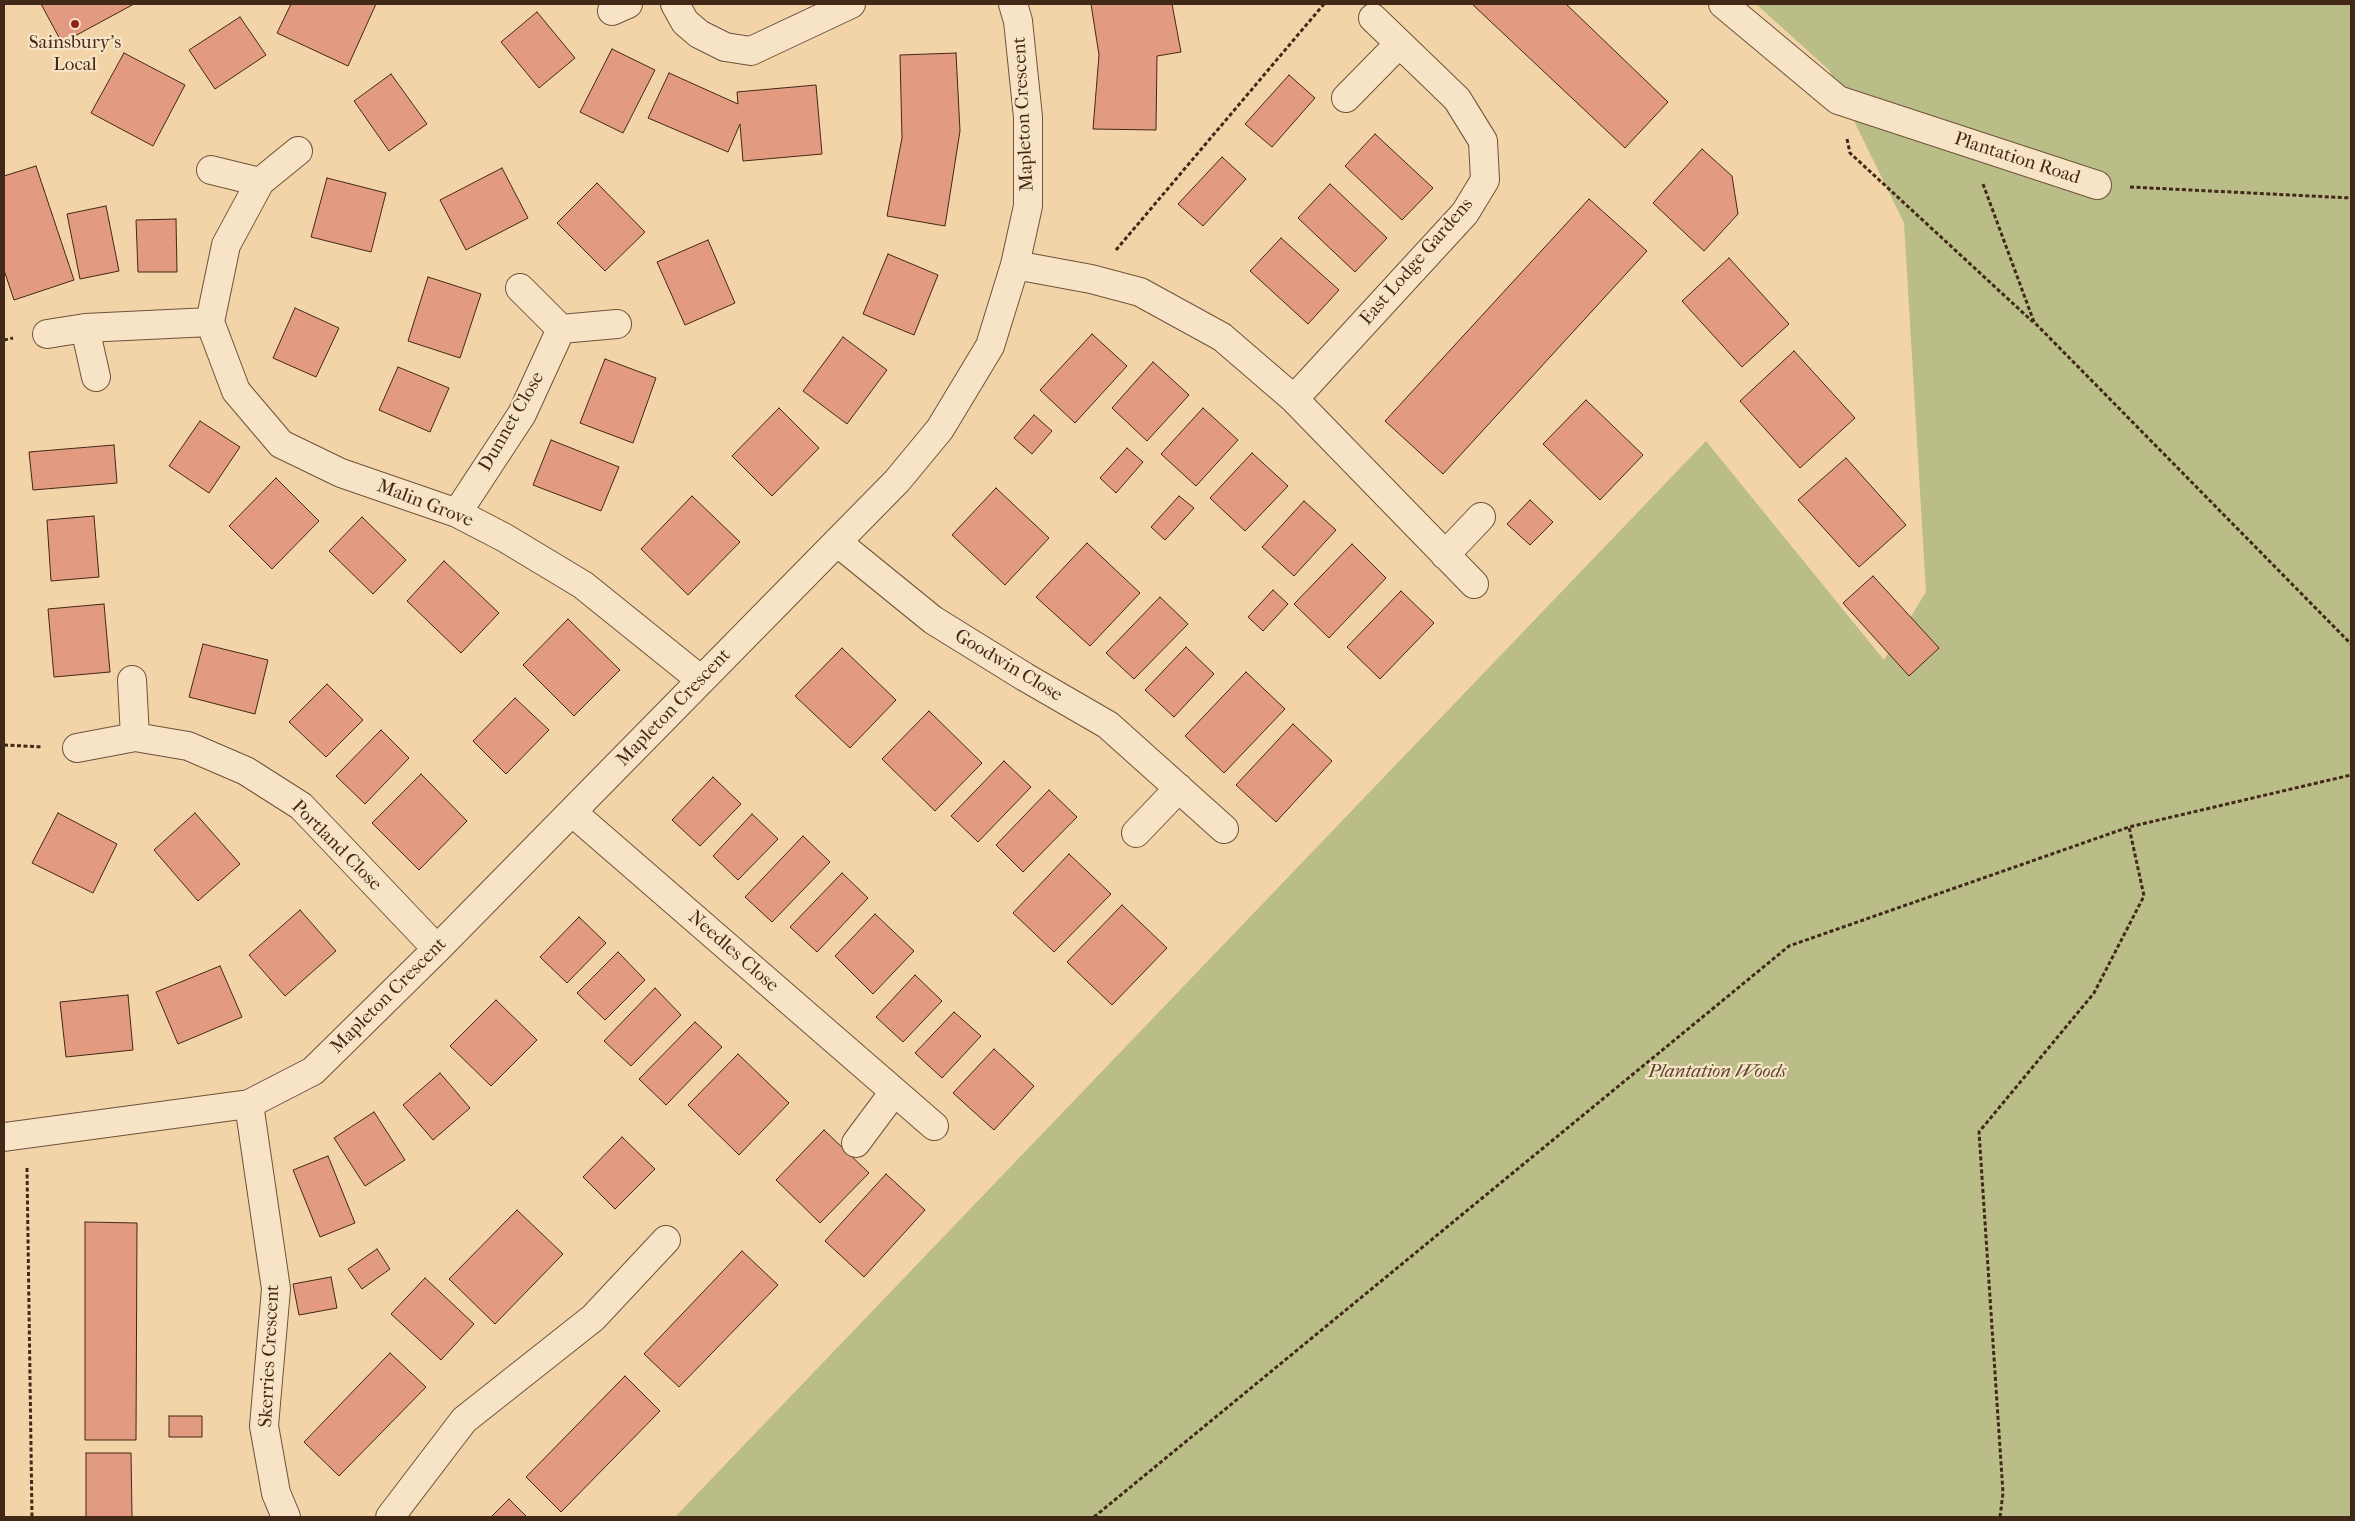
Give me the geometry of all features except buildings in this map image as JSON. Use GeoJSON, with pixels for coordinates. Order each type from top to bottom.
{"type":"FeatureCollection","features":[{"type":"Feature","properties":{"kind":"street"},"geometry":{"type":"LineString","coordinates":[[675,4],[685,22],[698,34],[725,47],[751,51],[851,4]]}},
{"type":"Feature","properties":{"kind":"street","name":"Mapleton Crescent"},"geometry":{"type":"LineString","coordinates":[[14,1136],[249,1104],[313,1071],[437,949],[897,481],[940,429],[990,346],[1015,265],[1028,206],[1028,117],[1018,21],[1013,4]]}},
{"type":"Feature","properties":{"kind":"street","name":"Plantation Road"},"geometry":{"type":"LineString","coordinates":[[1724,4],[1838,100],[2097,185]]}},
{"type":"Feature","properties":{"kind":"street","name":"East Lodge Gardens"},"geometry":{"type":"LineString","coordinates":[[1294,399],[1465,213],[1485,180],[1483,141],[1457,99],[1373,18]]}},
{"type":"Feature","properties":{"kind":"street"},"geometry":{"type":"LineString","coordinates":[[1346,98],[1399,44]]}},
{"type":"Feature","properties":{"kind":"street"},"geometry":{"type":"LineString","coordinates":[[47,334],[85,328],[210,322],[226,245],[260,182],[298,151]]}},
{"type":"Feature","properties":{"kind":"street"},"geometry":{"type":"LineString","coordinates":[[211,170],[260,182]]}},
{"type":"Feature","properties":{"kind":"street"},"geometry":{"type":"LineString","coordinates":[[1015,265],[1091,279],[1140,292],[1222,337],[1294,399],[1474,584]]}},
{"type":"Feature","properties":{"kind":"street"},"geometry":{"type":"LineString","coordinates":[[520,288],[561,328],[617,324]]}},
{"type":"Feature","properties":{"kind":"street","name":"Malin Grove"},"geometry":{"type":"LineString","coordinates":[[210,322],[236,391],[281,444],[341,473],[457,513],[505,538],[583,585],[701,680]]}},
{"type":"Feature","properties":{"kind":"street"},"geometry":{"type":"LineString","coordinates":[[85,328],[96,377]]}},
{"type":"Feature","properties":{"kind":"street","name":"Dunnet Close"},"geometry":{"type":"LineString","coordinates":[[457,513],[522,414],[561,328]]}},
{"type":"Feature","properties":{"kind":"street"},"geometry":{"type":"LineString","coordinates":[[1446,555],[1481,517]]}},
{"type":"Feature","properties":{"kind":"street","name":"Goodwin Close"},"geometry":{"type":"LineString","coordinates":[[838,542],[933,620],[1025,677],[1108,725],[1224,829]]}},
{"type":"Feature","properties":{"kind":"street"},"geometry":{"type":"LineString","coordinates":[[132,680],[135,737]]}},
{"type":"Feature","properties":{"kind":"street","name":"Portland Close"},"geometry":{"type":"LineString","coordinates":[[77,748],[135,737],[188,746],[246,771],[301,806],[437,949]]}},
{"type":"Feature","properties":{"kind":"street"},"geometry":{"type":"LineString","coordinates":[[1136,833],[1179,788]]}},
{"type":"Feature","properties":{"kind":"street","name":"Needles Close"},"geometry":{"type":"LineString","coordinates":[[572,812],[934,1126]]}},
{"type":"Feature","properties":{"kind":"street"},"geometry":{"type":"LineString","coordinates":[[856,1143],[894,1092]]}},
{"type":"Feature","properties":{"kind":"street","name":"Skerries Crescent"},"geometry":{"type":"LineString","coordinates":[[249,1104],[276,1289],[264,1426],[276,1493],[286,1517]]}},
{"type":"Feature","properties":{"kind":"street"},"geometry":{"type":"LineString","coordinates":[[390,1517],[464,1420],[593,1318],[666,1240]]}},
{"type":"Feature","properties":{"kind":"path"},"geometry":{"type":"LineString","coordinates":[[1091,279],[1324,4]]}},
{"type":"Feature","properties":{"kind":"path"},"geometry":{"type":"LineString","coordinates":[[1838,100],[1850,153],[2034,322],[2351,644]]}},
{"type":"Feature","properties":{"kind":"path"},"geometry":{"type":"LineString","coordinates":[[1967,142],[2034,322]]}},
{"type":"Feature","properties":{"kind":"path","name":"Plantation Road"},"geometry":{"type":"LineString","coordinates":[[2097,185],[2351,198]]}},
{"type":"Feature","properties":{"kind":"path"},"geometry":{"type":"LineString","coordinates":[[4,745],[77,748]]}},
{"type":"Feature","properties":{"kind":"path"},"geometry":{"type":"LineString","coordinates":[[1094,1517],[1790,946],[2129,827],[2351,775]]}},
{"type":"Feature","properties":{"kind":"path"},"geometry":{"type":"LineString","coordinates":[[2000,1517],[2003,1493],[1979,1132],[2094,993],[2144,896],[2129,827]]}},
{"type":"Feature","properties":{"kind":"path"},"geometry":{"type":"LineString","coordinates":[[14,1136],[28,1188],[32,1517]]}},
{"type":"Feature","properties":{"kind":"green space","name":"Plantation Woods"},"geometry":{"type":"Polygon","coordinates":[[[1756,4],[2351,4],[2351,1517],[675,1517],[1706,441],[1884,660],[1926,592],[1904,223],[1829,70],[1756,4]]]}},
{"type":"Feature","properties":{"kind":"place","name":"Sainsbury's Local"},"geometry":{"type":"Point","coordinates":[75,24]}}]}
